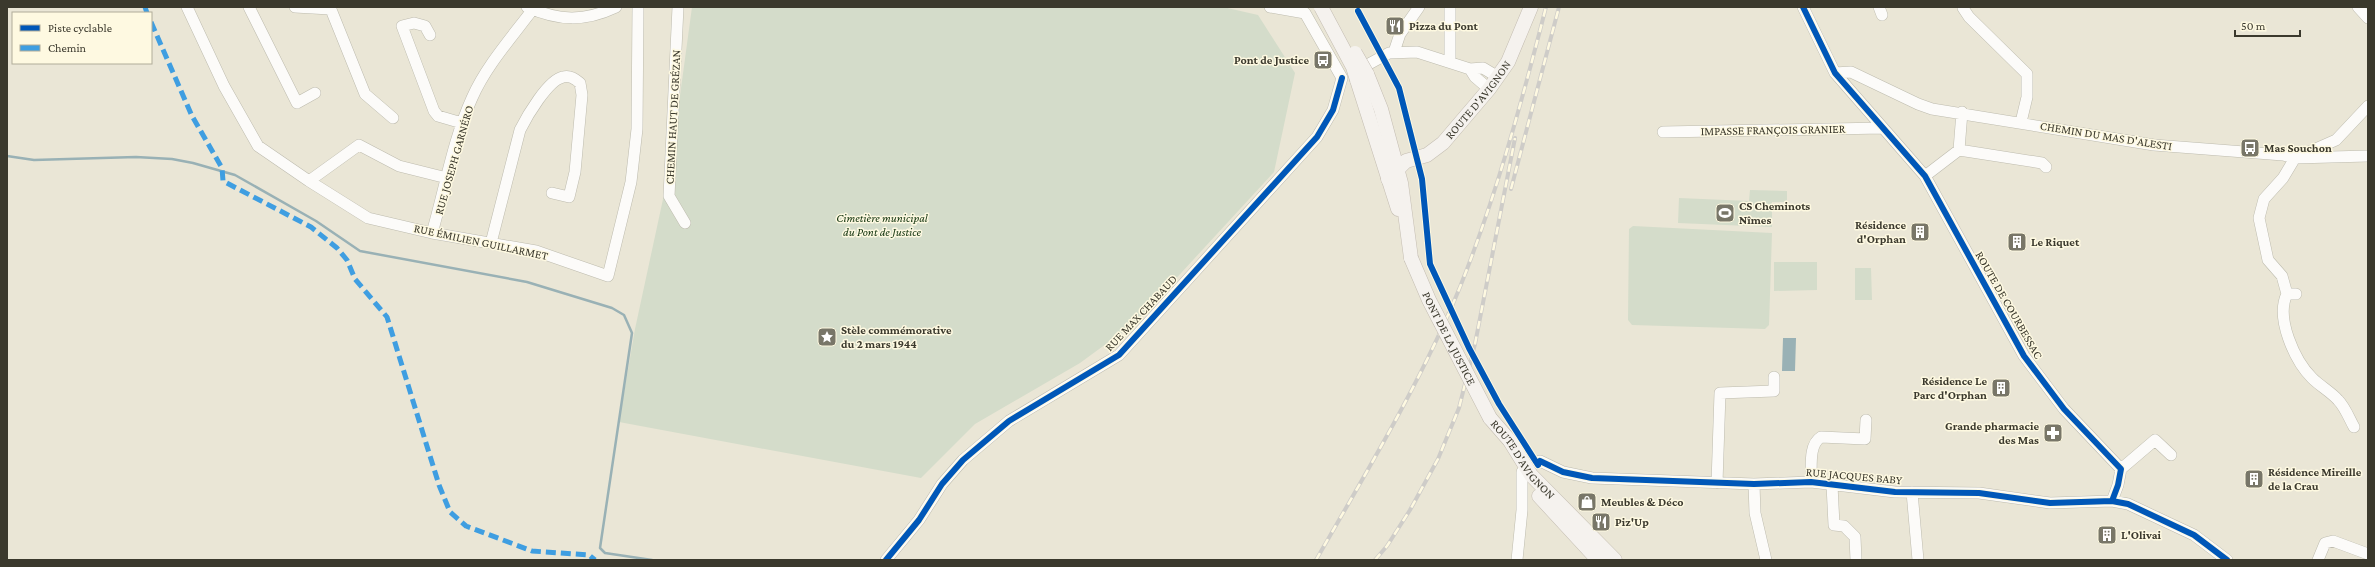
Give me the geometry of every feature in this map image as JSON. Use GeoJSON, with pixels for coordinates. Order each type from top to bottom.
{"type":"FeatureCollection","features":[{"type":"Feature","properties":{"kind":"main road"},"geometry":{"type":"LineString","coordinates":[[1321,7],[1381,110],[1397,168],[1411,258]]}},
{"type":"Feature","properties":{"kind":"main road"},"geometry":{"type":"LineString","coordinates":[[1330,7],[1362,77],[1388,179],[1411,258]]}},
{"type":"Feature","properties":{"kind":"main road","name":"ROUTE D'AVIGNON"},"geometry":{"type":"LineString","coordinates":[[1397,168],[1406,161],[1427,155],[1443,143],[1489,89],[1508,62],[1531,7]]}},
{"type":"Feature","properties":{"kind":"main road"},"geometry":{"type":"LineString","coordinates":[[1388,179],[1397,168]]}},
{"type":"Feature","properties":{"kind":"main road","name":"PONT DE LA JUSTICE"},"geometry":{"type":"LineString","coordinates":[[1411,258],[1429,300],[1490,418]]}},
{"type":"Feature","properties":{"kind":"main road","name":"ROUTE D'AVIGNON"},"geometry":{"type":"LineString","coordinates":[[1490,418],[1501,442],[1543,501],[1598,560]]}},
{"type":"Feature","properties":{"kind":"main road","name":"ROUTE D'AVIGNON"},"geometry":{"type":"LineString","coordinates":[[1490,418],[1510,441],[1531,475],[1615,560]]}},
{"type":"Feature","properties":{"kind":"street"},"geometry":{"type":"LineString","coordinates":[[249,7],[297,103],[315,93]]}},
{"type":"Feature","properties":{"kind":"street"},"geometry":{"type":"LineString","coordinates":[[295,7],[330,8],[365,94],[394,118]]}},
{"type":"Feature","properties":{"kind":"street"},"geometry":{"type":"LineString","coordinates":[[530,8],[557,17],[582,19],[616,7]]}},
{"type":"Feature","properties":{"kind":"street","name":"RUE ÉMILIEN GUILLARMET"},"geometry":{"type":"LineString","coordinates":[[191,8],[224,86],[258,146],[309,181],[368,218],[432,233],[536,251],[608,276],[631,182],[637,129],[638,7]]}},
{"type":"Feature","properties":{"kind":"street","name":"CHEMIN HAUT DE GRÉZAN"},"geometry":{"type":"LineString","coordinates":[[678,7],[669,196],[685,223]]}},
{"type":"Feature","properties":{"kind":"street"},"geometry":{"type":"LineString","coordinates":[[1270,7],[1309,10],[1342,78],[1381,56],[1394,52],[1417,52],[1450,61],[1470,69],[1483,68],[1498,77]]}},
{"type":"Feature","properties":{"kind":"street"},"geometry":{"type":"LineString","coordinates":[[1394,52],[1400,34],[1419,7]]}},
{"type":"Feature","properties":{"kind":"street"},"geometry":{"type":"LineString","coordinates":[[1450,7],[1450,61]]}},
{"type":"Feature","properties":{"kind":"street","name":"ROUTE DE COURBESSAC"},"geometry":{"type":"LineString","coordinates":[[1803,7],[1835,73],[1925,176],[2024,356],[2064,409],[2120,469]]}},
{"type":"Feature","properties":{"kind":"street"},"geometry":{"type":"LineString","coordinates":[[2358,7],[2368,18]]}},
{"type":"Feature","properties":{"kind":"street","name":"RUE JOSEPH GARNÉRO"},"geometry":{"type":"LineString","coordinates":[[432,233],[462,123],[472,96],[530,8]]}},
{"type":"Feature","properties":{"kind":"street"},"geometry":{"type":"LineString","coordinates":[[1963,8],[1970,17],[2028,74],[2027,97],[2021,122]]}},
{"type":"Feature","properties":{"kind":"street"},"geometry":{"type":"LineString","coordinates":[[430,35],[425,26],[414,22],[402,26],[434,111],[438,116],[462,123]]}},
{"type":"Feature","properties":{"kind":"street"},"geometry":{"type":"LineString","coordinates":[[1470,69],[1475,77],[1489,89]]}},
{"type":"Feature","properties":{"kind":"street","name":"CHEMIN DU MAS D'ALESTI"},"geometry":{"type":"LineString","coordinates":[[1835,73],[1843,71],[1851,72],[1918,104],[1932,109],[1962,112],[2154,145],[2283,155],[2295,158],[2368,156]]}},
{"type":"Feature","properties":{"kind":"street"},"geometry":{"type":"LineString","coordinates":[[491,243],[520,130],[528,114],[555,81],[564,77],[572,77],[580,83],[582,95],[575,172],[569,197],[552,193]]}},
{"type":"Feature","properties":{"kind":"street","name":"RUE MAX CHABAUD"},"geometry":{"type":"LineString","coordinates":[[886,560],[919,520],[942,484],[984,440],[1009,421],[1119,355],[1317,136],[1333,110],[1342,78]]}},
{"type":"Feature","properties":{"kind":"street"},"geometry":{"type":"LineString","coordinates":[[2354,427],[2339,400],[2312,378],[2294,355],[2284,320],[2283,302],[2291,294],[2282,276],[2268,260],[2259,218],[2264,199],[2283,178],[2295,158],[2336,140],[2368,106]]}},
{"type":"Feature","properties":{"kind":"street"},"geometry":{"type":"LineString","coordinates":[[1959,150],[1962,112]]}},
{"type":"Feature","properties":{"kind":"street","name":"IMPASSE FRANÇOIS GRANIER"},"geometry":{"type":"LineString","coordinates":[[1663,132],[1883,128]]}},
{"type":"Feature","properties":{"kind":"street"},"geometry":{"type":"LineString","coordinates":[[309,181],[359,146],[399,166],[447,178]]}},
{"type":"Feature","properties":{"kind":"street"},"geometry":{"type":"LineString","coordinates":[[1925,176],[1959,150],[2042,163],[2046,167]]}},
{"type":"Feature","properties":{"kind":"street"},"geometry":{"type":"LineString","coordinates":[[1717,482],[1720,393],[1774,391],[1774,377]]}},
{"type":"Feature","properties":{"kind":"street"},"geometry":{"type":"LineString","coordinates":[[1811,482],[1813,445],[1817,440],[1821,437],[1865,439],[1866,420]]}},
{"type":"Feature","properties":{"kind":"street"},"geometry":{"type":"LineString","coordinates":[[2170,455],[2155,440],[2120,469],[2118,486],[2112,501],[2128,504],[2194,535],[2227,560]]}},
{"type":"Feature","properties":{"kind":"street","name":"RUE JACQUES BABY"},"geometry":{"type":"LineString","coordinates":[[1540,461],[1563,472],[1592,478],[1754,484],[1811,482],[1871,490],[1979,493],[2060,503],[2112,501]]}},
{"type":"Feature","properties":{"kind":"street"},"geometry":{"type":"LineString","coordinates":[[1517,560],[1522,510],[1522,472]]}},
{"type":"Feature","properties":{"kind":"street"},"geometry":{"type":"LineString","coordinates":[[1754,484],[1755,513],[1766,560]]}},
{"type":"Feature","properties":{"kind":"street"},"geometry":{"type":"LineString","coordinates":[[1832,485],[1834,525],[1844,526],[1855,537],[1856,560]]}},
{"type":"Feature","properties":{"kind":"street"},"geometry":{"type":"LineString","coordinates":[[1912,492],[1918,560]]}},
{"type":"Feature","properties":{"kind":"street"},"geometry":{"type":"LineString","coordinates":[[1522,510],[1534,500],[1543,501]]}},
{"type":"Feature","properties":{"kind":"street"},"geometry":{"type":"LineString","coordinates":[[2318,560],[2325,543],[2333,542],[2368,554]]}},
{"type":"Feature","properties":{"kind":"green space","name":"Cimetière municipal du Pont de Justice"},"geometry":{"type":"Polygon","coordinates":[[[692,7],[1223,7],[1258,15],[1295,73],[1274,172],[1136,322],[1080,363],[975,424],[921,478],[619,422],[635,329],[671,162],[692,7]]]}},
{"type":"Feature","properties":{"kind":"green space","name":"CS Cheminots Nîmes"},"geometry":{"type":"Polygon","coordinates":[[[1750,190],[1787,191],[1787,202],[1772,202],[1772,227],[1678,223],[1679,198],[1749,201],[1750,190]]]}},
{"type":"Feature","properties":{"kind":"green space"},"geometry":{"type":"Polygon","coordinates":[[[1633,226],[1772,233],[1769,325],[1765,329],[1632,325],[1628,320],[1629,229],[1633,226]]]}},
{"type":"Feature","properties":{"kind":"green space"},"geometry":{"type":"Polygon","coordinates":[[[1774,262],[1817,262],[1817,290],[1774,291],[1774,262]]]}},
{"type":"Feature","properties":{"kind":"green space"},"geometry":{"type":"Polygon","coordinates":[[[1855,268],[1871,268],[1872,300],[1855,300],[1855,268]]]}},
{"type":"Feature","properties":{"kind":"water"},"geometry":{"type":"Polygon","coordinates":[[[1783,338],[1796,338],[1795,371],[1782,371],[1783,338]]]}},
{"type":"Feature","properties":{"kind":"waterway"},"geometry":{"type":"LineString","coordinates":[[7,156],[34,160],[136,157],[172,159],[193,163],[235,175],[316,221],[360,251],[527,282],[612,308],[624,315],[632,333],[600,548],[605,553],[652,560]]}},
{"type":"Feature","properties":{"kind":"railway"},"geometry":{"type":"LineString","coordinates":[[1316,560],[1374,460],[1411,392],[1445,322],[1460,287],[1497,184],[1528,78],[1546,7]]}},
{"type":"Feature","properties":{"kind":"railway"},"geometry":{"type":"LineString","coordinates":[[1511,189],[1559,7]]}},
{"type":"Feature","properties":{"kind":"railway"},"geometry":{"type":"LineString","coordinates":[[1375,560],[1387,546],[1410,510],[1438,459],[1459,408],[1475,344],[1515,138]]}},
{"type":"Feature","properties":{"kind":"marked path"},"geometry":{"type":"LineString","coordinates":[[145,7],[147,12]]}},
{"type":"Feature","properties":{"kind":"marked path"},"geometry":{"type":"LineString","coordinates":[[152,24],[192,116],[222,168],[223,181],[311,227],[337,248],[347,260],[355,279],[387,317],[439,485],[450,512],[466,526],[532,551],[589,555],[595,560]]}},
{"type":"Feature","properties":{"kind":"cycle path"},"geometry":{"type":"LineString","coordinates":[[1803,7],[1835,73],[1925,176],[2024,356],[2064,409],[2121,469],[2118,485],[2112,501]]}},
{"type":"Feature","properties":{"kind":"cycle path"},"geometry":{"type":"LineString","coordinates":[[1358,11],[1399,88],[1422,179],[1430,264],[1469,348],[1499,404],[1538,465]]}},
{"type":"Feature","properties":{"kind":"cycle path"},"geometry":{"type":"LineString","coordinates":[[886,560],[919,520],[942,484],[963,460],[1009,421],[1119,355],[1317,137],[1333,110],[1342,78]]}},
{"type":"Feature","properties":{"kind":"cycle path"},"geometry":{"type":"LineString","coordinates":[[1540,461],[1563,472],[1592,478],[1754,484],[1811,482],[1895,492],[1979,493],[2050,503],[2112,501],[2128,504],[2194,535],[2227,560]]}},
{"type":"Feature","properties":{"kind":"place","name":"Pizza du Pont"},"geometry":{"type":"Point","coordinates":[1395,26]}},
{"type":"Feature","properties":{"kind":"place","name":"Pont de Justice"},"geometry":{"type":"Point","coordinates":[1323,60]}},
{"type":"Feature","properties":{"kind":"place","name":"Mas Souchon"},"geometry":{"type":"Point","coordinates":[2250,148]}},
{"type":"Feature","properties":{"kind":"place","name":"CS Cheminots Nîmes"},"geometry":{"type":"Point","coordinates":[1725,213]}},
{"type":"Feature","properties":{"kind":"place","name":"Résidence d'Orphan"},"geometry":{"type":"Point","coordinates":[1920,232]}},
{"type":"Feature","properties":{"kind":"place","name":"Le Riquet"},"geometry":{"type":"Point","coordinates":[2017,242]}},
{"type":"Feature","properties":{"kind":"place","name":"Stèle commémorative du 2 mars 1944"},"geometry":{"type":"Point","coordinates":[827,337]}},
{"type":"Feature","properties":{"kind":"place","name":"Résidence Le Parc d'Orphan"},"geometry":{"type":"Point","coordinates":[2001,388]}},
{"type":"Feature","properties":{"kind":"place","name":"Grande pharmacie des Mas"},"geometry":{"type":"Point","coordinates":[2053,433]}},
{"type":"Feature","properties":{"kind":"place","name":"Résidence Mireille de la Crau"},"geometry":{"type":"Point","coordinates":[2254,479]}},
{"type":"Feature","properties":{"kind":"place","name":"Meubles & Déco"},"geometry":{"type":"Point","coordinates":[1587,502]}},
{"type":"Feature","properties":{"kind":"place","name":"Piz'Up"},"geometry":{"type":"Point","coordinates":[1601,522]}},
{"type":"Feature","properties":{"kind":"place","name":"L'Olivai"},"geometry":{"type":"Point","coordinates":[2107,535]}}]}
